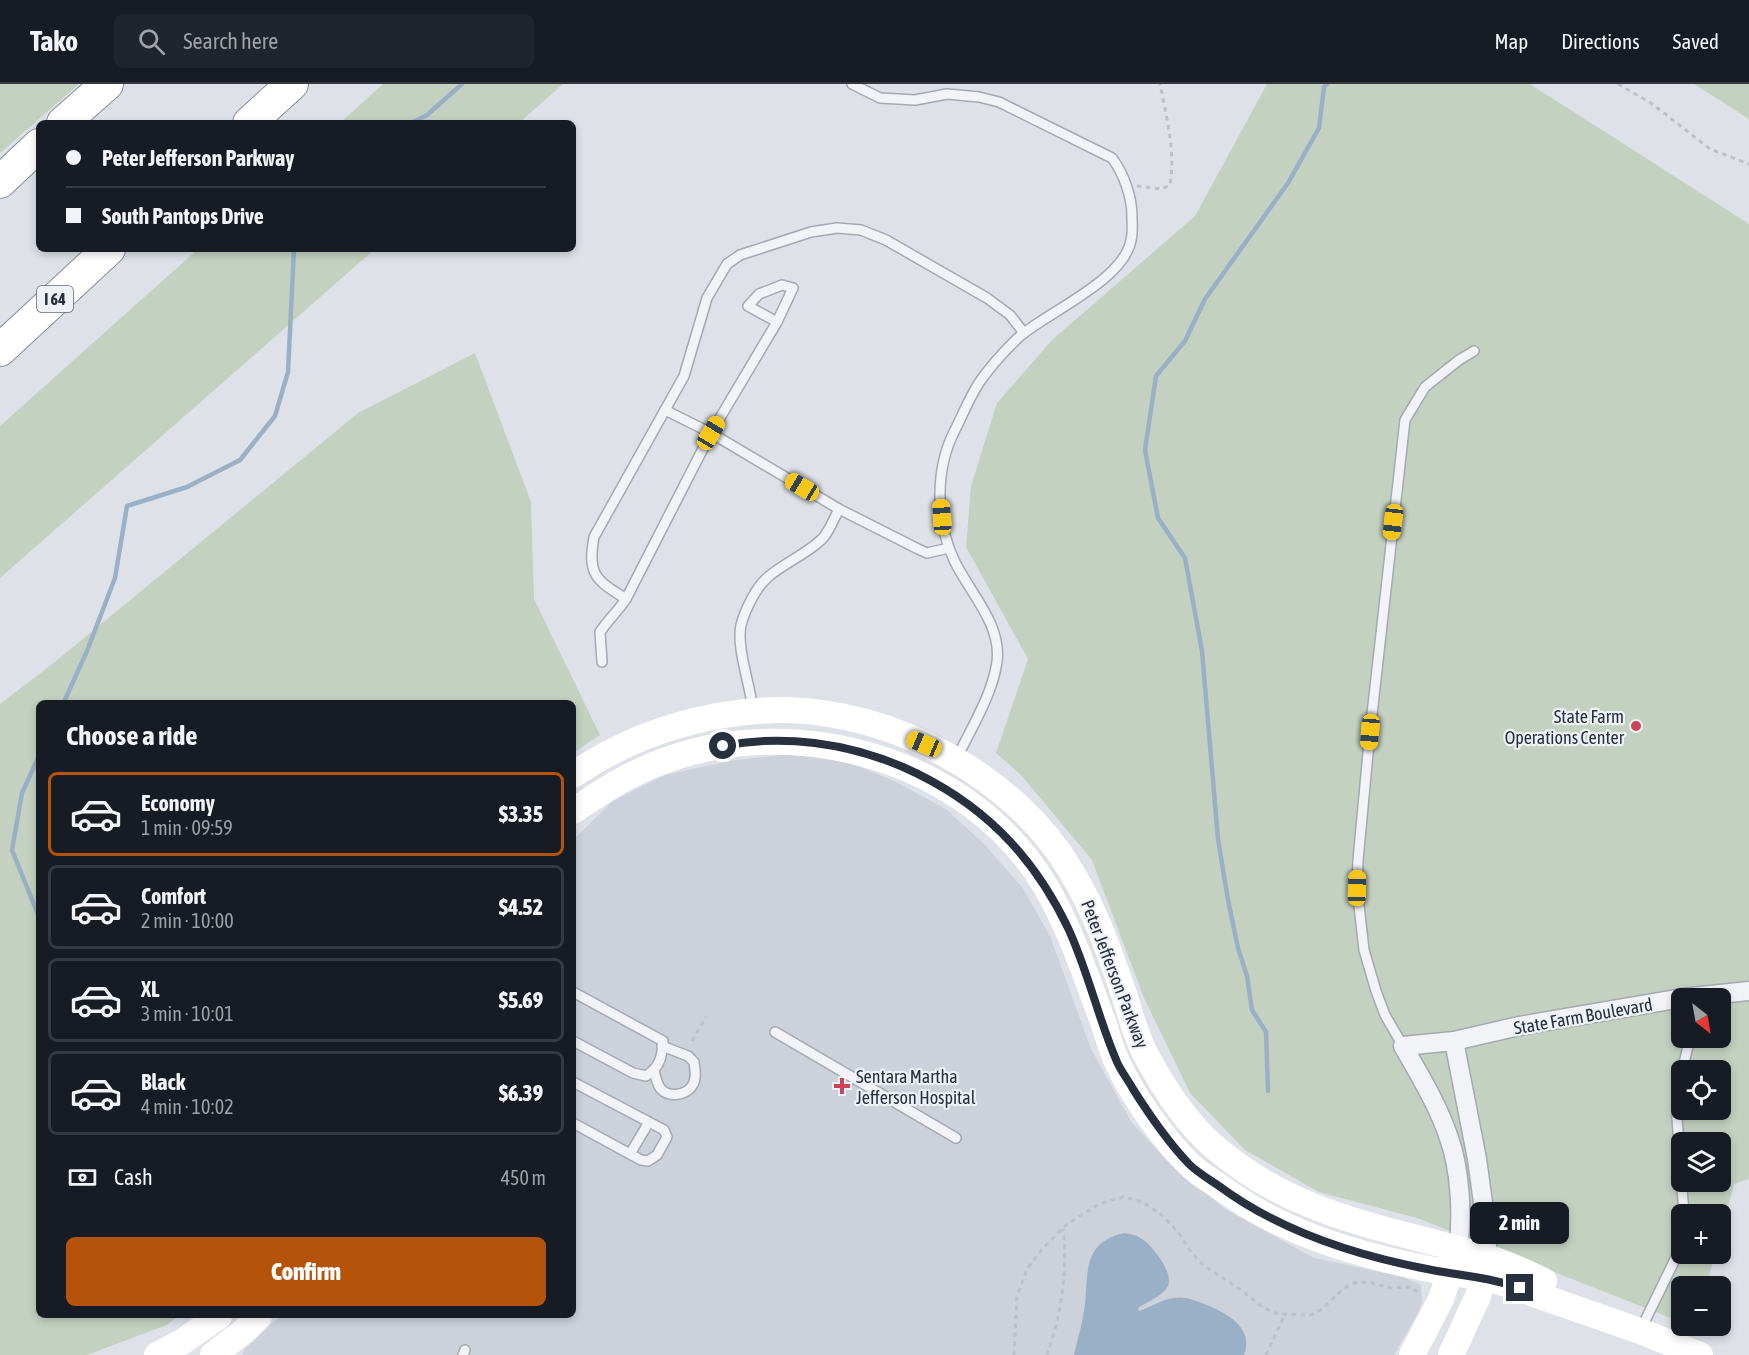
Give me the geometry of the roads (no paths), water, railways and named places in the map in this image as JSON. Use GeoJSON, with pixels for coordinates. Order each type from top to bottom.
{"type":"FeatureCollection","features":[{"type":"Feature","properties":{"kind":"highway"},"geometry":{"type":"LineString","coordinates":[[66,120],[107,84]]}},
{"type":"Feature","properties":{"kind":"highway"},"geometry":{"type":"LineString","coordinates":[[252,120],[292,84]]}},
{"type":"Feature","properties":{"kind":"highway"},"geometry":{"type":"LineString","coordinates":[[0,182],[36,148]]}},
{"type":"Feature","properties":{"kind":"highway","name":"I 64"},"geometry":{"type":"LineString","coordinates":[[0,350],[106,252]]}},
{"type":"Feature","properties":{"kind":"street","name":"Peter Jefferson Parkway"},"geometry":{"type":"LineString","coordinates":[[576,773],[601,756],[648,735],[700,720],[753,712],[786,710],[834,716],[889,729],[942,752],[982,777],[1014,803],[1046,835],[1070,869],[1096,918],[1145,1054],[1181,1111],[1211,1144],[1283,1192],[1313,1207],[1455,1261]]}},
{"type":"Feature","properties":{"kind":"street","name":"Peter Jefferson Parkway"},"geometry":{"type":"LineString","coordinates":[[576,809],[616,782],[658,762],[733,744],[785,740],[829,745],[880,757],[928,778],[965,801],[994,825],[1023,854],[1045,885],[1069,930],[1118,1064],[1157,1128],[1191,1166],[1230,1195],[1274,1221],[1306,1235],[1382,1258],[1455,1261],[1486,1267],[1565,1290],[1640,1331],[1700,1355]]}},
{"type":"Feature","properties":{"kind":"street","name":"State Farm Boulevard"},"geometry":{"type":"LineString","coordinates":[[1731,993],[1749,991]]}},
{"type":"Feature","properties":{"kind":"street","name":"State Farm Boulevard"},"geometry":{"type":"LineString","coordinates":[[1403,1046],[1454,1041],[1519,1026],[1671,1002]]}},
{"type":"Feature","properties":{"kind":"street"},"geometry":{"type":"LineString","coordinates":[[1451,1355],[1470,1315],[1486,1267],[1487,1232],[1477,1159],[1454,1041]]}},
{"type":"Feature","properties":{"kind":"street"},"geometry":{"type":"LineString","coordinates":[[1403,1046],[1440,1114],[1450,1139],[1460,1226],[1455,1261],[1441,1299],[1412,1355]]}},
{"type":"Feature","properties":{"kind":"street"},"geometry":{"type":"LineString","coordinates":[[166,1353],[198,1345],[218,1318]]}},
{"type":"Feature","properties":{"kind":"street"},"geometry":{"type":"LineString","coordinates":[[213,1355],[257,1318]]}},
{"type":"Feature","properties":{"kind":"lane"},"geometry":{"type":"LineString","coordinates":[[852,84],[880,98],[915,100],[947,94],[979,97],[999,102],[1112,158],[1119,167],[1132,205],[1131,242],[1120,263],[1106,277],[1024,333],[981,380],[953,434],[942,465],[943,531],[954,560],[987,615],[997,640],[997,662],[990,689],[956,761]]}},
{"type":"Feature","properties":{"kind":"lane"},"geometry":{"type":"LineString","coordinates":[[626,599],[599,582],[594,572],[591,553],[594,537],[684,376],[707,298],[727,264],[740,255],[811,232],[837,228],[861,230],[886,240],[987,298],[1010,315],[1024,333]]}},
{"type":"Feature","properties":{"kind":"lane"},"geometry":{"type":"LineString","coordinates":[[602,662],[600,632],[626,599],[711,433],[777,322],[793,288],[782,285],[759,294],[748,306],[777,322]]}},
{"type":"Feature","properties":{"kind":"lane"},"geometry":{"type":"LineString","coordinates":[[1403,1046],[1385,1015],[1376,991],[1365,950],[1357,888],[1370,732],[1405,420],[1425,387],[1474,351]]}},
{"type":"Feature","properties":{"kind":"lane"},"geometry":{"type":"LineString","coordinates":[[665,410],[711,433],[839,509],[927,553],[949,548]]}},
{"type":"Feature","properties":{"kind":"lane"},"geometry":{"type":"LineString","coordinates":[[753,712],[751,691],[742,652],[741,626],[745,615],[756,592],[767,578],[799,558],[823,538],[839,509]]}},
{"type":"Feature","properties":{"kind":"lane"},"geometry":{"type":"LineString","coordinates":[[576,994],[663,1041],[661,1059],[654,1071],[645,1076],[633,1073],[576,1043]]}},
{"type":"Feature","properties":{"kind":"lane"},"geometry":{"type":"LineString","coordinates":[[775,1032],[956,1138]]}},
{"type":"Feature","properties":{"kind":"lane"},"geometry":{"type":"LineString","coordinates":[[654,1071],[660,1089],[668,1094],[685,1093],[692,1087],[695,1080],[694,1062],[688,1056],[662,1046]]}},
{"type":"Feature","properties":{"kind":"lane"},"geometry":{"type":"LineString","coordinates":[[576,1084],[664,1130],[667,1137],[657,1155],[648,1161],[641,1160],[576,1125]]}},
{"type":"Feature","properties":{"kind":"lane"},"geometry":{"type":"LineString","coordinates":[[1677,1120],[1683,1204]]}},
{"type":"Feature","properties":{"kind":"lane"},"geometry":{"type":"LineString","coordinates":[[630,1154],[649,1122]]}},
{"type":"Feature","properties":{"kind":"lane"},"geometry":{"type":"LineString","coordinates":[[1640,1331],[1673,1264]]}},
{"type":"Feature","properties":{"kind":"water"},"geometry":{"type":"Polygon","coordinates":[[[1124,1233],[1146,1242],[1161,1260],[1168,1274],[1166,1290],[1138,1308],[1139,1311],[1165,1300],[1178,1298],[1202,1303],[1228,1316],[1241,1328],[1246,1345],[1244,1355],[1074,1355],[1082,1323],[1091,1259],[1101,1243],[1124,1233]]]}},
{"type":"Feature","properties":{"kind":"waterway"},"geometry":{"type":"LineString","coordinates":[[417,120],[427,115],[462,84]]}},
{"type":"Feature","properties":{"kind":"waterway"},"geometry":{"type":"LineString","coordinates":[[1268,1091],[1266,1032],[1252,1010],[1247,976],[1238,948],[1228,900],[1218,839],[1202,651],[1185,558],[1158,518],[1145,450],[1156,376],[1185,341],[1205,299],[1288,183],[1319,128],[1324,87],[1327,84]]}},
{"type":"Feature","properties":{"kind":"waterway"},"geometry":{"type":"LineString","coordinates":[[65,700],[87,651],[115,578],[127,506],[187,487],[240,460],[275,416],[288,372],[294,252]]}},
{"type":"Feature","properties":{"kind":"waterway"},"geometry":{"type":"LineString","coordinates":[[36,763],[22,793],[12,850],[36,910]]}},
{"type":"Feature","properties":{"kind":"place","name":"State Farm Operations Center"},"geometry":{"type":"Point","coordinates":[1636,726]}},
{"type":"Feature","properties":{"kind":"place","name":"Sentara Martha Jefferson Hospital"},"geometry":{"type":"Point","coordinates":[842,1086]}}]}
